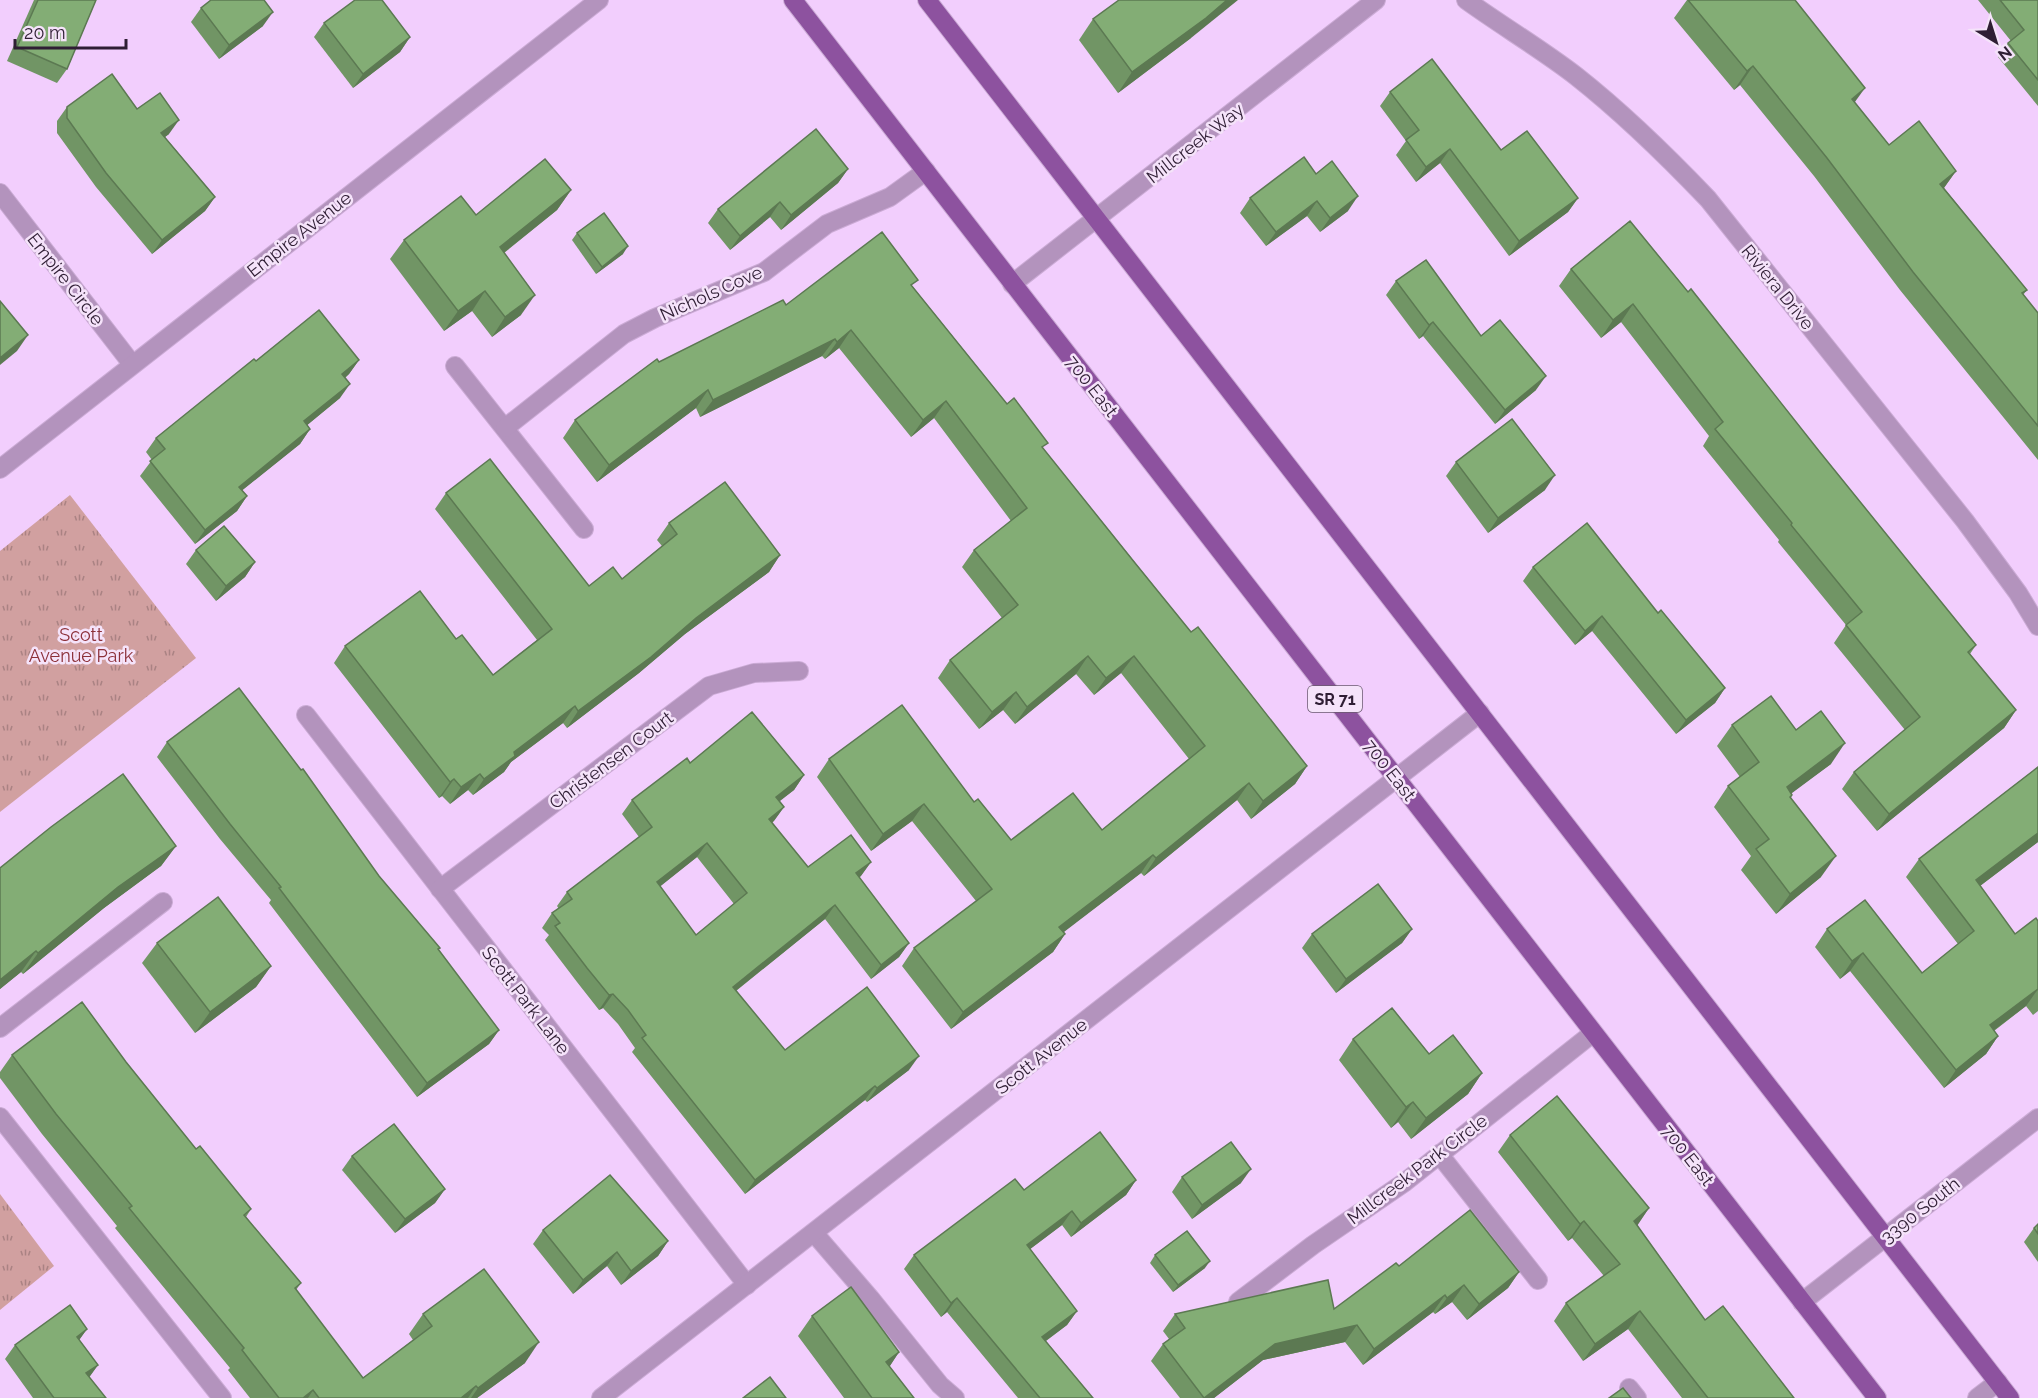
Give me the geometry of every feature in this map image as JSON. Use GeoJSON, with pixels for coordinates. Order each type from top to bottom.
{"type":"FeatureCollection","features":[{"type":"Feature","properties":{"kind":"main road","name":"700 East"},"geometry":{"type":"LineString","coordinates":[[793,0],[1877,1398]]}},
{"type":"Feature","properties":{"kind":"main road"},"geometry":{"type":"LineString","coordinates":[[927,0],[2010,1398]]}},
{"type":"Feature","properties":{"kind":"street","name":"Empire Avenue"},"geometry":{"type":"LineString","coordinates":[[0,469],[599,0]]}},
{"type":"Feature","properties":{"kind":"street","name":"Millcreek Way"},"geometry":{"type":"LineString","coordinates":[[1012,284],[1376,0]]}},
{"type":"Feature","properties":{"kind":"street","name":"Riviera Drive"},"geometry":{"type":"LineString","coordinates":[[1466,0],[1574,75],[1617,110],[1665,154],[1708,199],[1965,521],[2018,593],[2038,626]]}},
{"type":"Feature","properties":{"kind":"street","name":"Nichols Cove"},"geometry":{"type":"LineString","coordinates":[[505,428],[624,334],[655,318],[764,272],[827,224],[890,197],[926,171]]}},
{"type":"Feature","properties":{"kind":"street","name":"Empire Circle"},"geometry":{"type":"LineString","coordinates":[[0,193],[132,364]]}},
{"type":"Feature","properties":{"kind":"street"},"geometry":{"type":"LineString","coordinates":[[455,366],[584,529]]}},
{"type":"Feature","properties":{"kind":"street","name":"Christensen Court"},"geometry":{"type":"LineString","coordinates":[[440,889],[710,686],[754,673],[799,672]]}},
{"type":"Feature","properties":{"kind":"street","name":"Scott Avenue"},"geometry":{"type":"LineString","coordinates":[[601,1398],[1480,713]]}},
{"type":"Feature","properties":{"kind":"street","name":"Scott Park Lane"},"geometry":{"type":"LineString","coordinates":[[306,715],[747,1285]]}},
{"type":"Feature","properties":{"kind":"street"},"geometry":{"type":"LineString","coordinates":[[0,1028],[163,902]]}},
{"type":"Feature","properties":{"kind":"street","name":"Millcreek Park Circle"},"geometry":{"type":"LineString","coordinates":[[1238,1302],[1313,1245],[1405,1182],[1593,1033]]}},
{"type":"Feature","properties":{"kind":"street"},"geometry":{"type":"LineString","coordinates":[[0,1118],[222,1398]]}},
{"type":"Feature","properties":{"kind":"street","name":"3390 South"},"geometry":{"type":"LineString","coordinates":[[1802,1302],[2038,1118]]}},
{"type":"Feature","properties":{"kind":"street"},"geometry":{"type":"LineString","coordinates":[[1439,1154],[1538,1280]]}},
{"type":"Feature","properties":{"kind":"street"},"geometry":{"type":"LineString","coordinates":[[814,1233],[940,1385],[955,1398]]}},
{"type":"Feature","properties":{"kind":"street"},"geometry":{"type":"LineString","coordinates":[[1977,1398],[1998,1382]]}},
{"type":"Feature","properties":{"kind":"green space","name":"Scott Avenue Park"},"geometry":{"type":"Polygon","coordinates":[[[70,495],[196,658],[0,812],[0,551],[70,495]]]}},
{"type":"Feature","properties":{"kind":"green space"},"geometry":{"type":"Polygon","coordinates":[[[0,1194],[54,1266],[0,1310],[0,1194]]]}},
{"type":"Feature","properties":{"kind":"building"},"geometry":{"type":"Polygon","coordinates":[[[38,0],[96,0],[67,69],[17,47],[38,0]]]}},
{"type":"Feature","properties":{"kind":"building"},"geometry":{"type":"Polygon","coordinates":[[[211,0],[264,0],[273,12],[229,45],[201,8],[211,0]]]}},
{"type":"Feature","properties":{"kind":"building"},"geometry":{"type":"Polygon","coordinates":[[[355,0],[382,0],[410,37],[363,74],[324,23],[355,0]]]}},
{"type":"Feature","properties":{"kind":"building"},"geometry":{"type":"Polygon","coordinates":[[[1119,0],[1227,0],[1132,72],[1093,19],[1119,0]]]}},
{"type":"Feature","properties":{"kind":"building"},"geometry":{"type":"Polygon","coordinates":[[[1688,0],[1795,0],[1865,88],[1852,99],[1889,145],[1919,121],[1956,171],[1940,184],[2027,290],[2022,293],[2038,313],[2038,426],[1913,272],[1827,158],[1753,66],[1747,71],[1688,0]]]}},
{"type":"Feature","properties":{"kind":"building"},"geometry":{"type":"Polygon","coordinates":[[[2000,0],[2038,0],[2038,80],[2008,43],[2024,30],[2000,0]]]}},
{"type":"Feature","properties":{"kind":"building"},"geometry":{"type":"Polygon","coordinates":[[[1432,59],[1501,150],[1527,131],[1578,198],[1519,241],[1450,149],[1426,167],[1406,140],[1419,130],[1390,92],[1432,59]]]}},
{"type":"Feature","properties":{"kind":"building"},"geometry":{"type":"Polygon","coordinates":[[[112,74],[137,109],[160,93],[179,120],[161,133],[215,197],[162,240],[106,173],[67,118],[67,107],[112,74]]]}},
{"type":"Feature","properties":{"kind":"building"},"geometry":{"type":"Polygon","coordinates":[[[816,129],[848,169],[791,215],[780,202],[740,236],[718,209],[816,129]]]}},
{"type":"Feature","properties":{"kind":"building"},"geometry":{"type":"Polygon","coordinates":[[[1304,157],[1316,174],[1332,161],[1358,196],[1330,218],[1317,201],[1276,232],[1250,198],[1304,157]]]}},
{"type":"Feature","properties":{"kind":"building"},"geometry":{"type":"Polygon","coordinates":[[[545,159],[571,190],[500,247],[535,295],[505,317],[485,291],[458,311],[404,240],[461,196],[476,215],[545,159]]]}},
{"type":"Feature","properties":{"kind":"building"},"geometry":{"type":"Polygon","coordinates":[[[604,213],[628,246],[602,267],[577,233],[604,213]]]}},
{"type":"Feature","properties":{"kind":"building"},"geometry":{"type":"Polygon","coordinates":[[[1630,221],[1688,292],[1691,289],[1976,645],[1968,652],[2016,710],[1889,814],[1854,772],[1920,717],[1846,625],[1862,612],[1715,429],[1723,422],[1633,304],[1613,320],[1571,269],[1630,221]]]}},
{"type":"Feature","properties":{"kind":"building"},"geometry":{"type":"Polygon","coordinates":[[[882,232],[918,280],[911,285],[1007,404],[1014,398],[1048,443],[1042,447],[1191,632],[1198,627],[1307,766],[1263,801],[1249,783],[1156,858],[1153,855],[1059,927],[1065,934],[963,1012],[914,948],[992,889],[924,804],[883,834],[829,759],[902,705],[974,802],[978,799],[1011,840],[1073,793],[1102,830],[1205,746],[1134,656],[1106,678],[1088,656],[1027,707],[1016,692],[992,712],[950,660],[1018,605],[974,550],[1027,508],[946,401],[923,420],[851,330],[837,342],[835,339],[713,400],[708,390],[609,465],[575,420],[657,359],[659,362],[783,300],[786,305],[882,232]]]}},
{"type":"Feature","properties":{"kind":"building"},"geometry":{"type":"Polygon","coordinates":[[[1426,260],[1481,336],[1500,320],[1546,376],[1505,410],[1433,322],[1429,325],[1396,281],[1426,260]]]}},
{"type":"Feature","properties":{"kind":"building"},"geometry":{"type":"Polygon","coordinates":[[[0,301],[28,335],[0,358],[0,301]]]}},
{"type":"Feature","properties":{"kind":"building"},"geometry":{"type":"Polygon","coordinates":[[[319,310],[359,360],[342,374],[350,384],[304,421],[310,429],[239,487],[247,496],[205,530],[150,461],[165,449],[156,438],[319,310]]]}},
{"type":"Feature","properties":{"kind":"building"},"geometry":{"type":"Polygon","coordinates":[[[1512,419],[1555,475],[1498,518],[1456,462],[1512,419]]]}},
{"type":"Feature","properties":{"kind":"building"},"geometry":{"type":"Polygon","coordinates":[[[490,459],[589,586],[613,567],[622,579],[677,534],[669,523],[725,482],[780,555],[696,618],[651,657],[578,711],[575,706],[514,752],[515,756],[484,779],[480,774],[461,787],[454,779],[450,782],[345,646],[420,591],[456,639],[462,635],[493,675],[552,629],[446,493],[490,459]]]}},
{"type":"Feature","properties":{"kind":"building"},"geometry":{"type":"Polygon","coordinates":[[[1587,523],[1658,613],[1661,610],[1725,688],[1686,720],[1602,616],[1585,631],[1533,567],[1587,523]]]}},
{"type":"Feature","properties":{"kind":"building"},"geometry":{"type":"Polygon","coordinates":[[[224,526],[255,562],[226,586],[196,550],[224,526]]]}},
{"type":"Feature","properties":{"kind":"building"},"geometry":{"type":"Polygon","coordinates":[[[239,688],[301,770],[303,769],[379,876],[440,948],[438,949],[499,1030],[427,1083],[279,888],[281,887],[167,742],[239,688]]]}},
{"type":"Feature","properties":{"kind":"building"},"geometry":{"type":"Polygon","coordinates":[[[1771,696],[1796,730],[1821,711],[1845,743],[1787,787],[1792,795],[1790,797],[1836,856],[1790,894],[1756,849],[1769,839],[1728,786],[1759,762],[1732,725],[1771,696]]]}},
{"type":"Feature","properties":{"kind":"building"},"geometry":{"type":"Polygon","coordinates":[[[752,712],[804,775],[776,797],[784,807],[769,819],[808,867],[851,835],[871,862],[856,873],[909,943],[881,965],[835,905],[733,987],[785,1050],[867,987],[919,1056],[877,1088],[875,1086],[755,1180],[642,1038],[646,1035],[628,1010],[613,994],[609,995],[555,926],[560,923],[552,913],[572,899],[567,892],[652,827],[632,800],[687,758],[690,763],[752,712]],[[707,843],[657,882],[696,935],[747,893],[707,843]]]}},
{"type":"Feature","properties":{"kind":"building"},"geometry":{"type":"Polygon","coordinates":[[[2038,767],[2038,833],[1976,880],[2015,934],[2036,918],[2038,921],[2038,989],[1990,1025],[1998,1036],[1956,1070],[1863,953],[1852,961],[1827,929],[1865,900],[1922,973],[1974,931],[1919,859],[2038,767]]]}},
{"type":"Feature","properties":{"kind":"building"},"geometry":{"type":"Polygon","coordinates":[[[123,774],[176,846],[118,887],[38,953],[36,951],[0,980],[0,868],[123,774]]]}},
{"type":"Feature","properties":{"kind":"building"},"geometry":{"type":"Polygon","coordinates":[[[1378,884],[1412,929],[1346,979],[1312,934],[1378,884]]]}},
{"type":"Feature","properties":{"kind":"building"},"geometry":{"type":"Polygon","coordinates":[[[218,897],[271,966],[210,1012],[157,943],[218,897]]]}},
{"type":"Feature","properties":{"kind":"building"},"geometry":{"type":"Polygon","coordinates":[[[82,1002],[126,1062],[196,1149],[200,1146],[251,1209],[244,1215],[301,1283],[295,1288],[363,1378],[432,1326],[423,1314],[484,1269],[539,1342],[461,1398],[319,1398],[313,1390],[303,1398],[279,1398],[242,1350],[244,1348],[129,1208],[132,1206],[56,1114],[12,1055],[82,1002]]]}},
{"type":"Feature","properties":{"kind":"building"},"geometry":{"type":"Polygon","coordinates":[[[1392,1008],[1429,1054],[1453,1035],[1482,1073],[1426,1118],[1413,1102],[1406,1107],[1353,1039],[1392,1008]]]}},
{"type":"Feature","properties":{"kind":"building"},"geometry":{"type":"Polygon","coordinates":[[[1557,1096],[1649,1208],[1634,1221],[1705,1320],[1723,1306],[1794,1398],[1708,1398],[1640,1311],[1595,1344],[1566,1303],[1620,1264],[1584,1221],[1580,1224],[1510,1135],[1557,1096]]]}},
{"type":"Feature","properties":{"kind":"building"},"geometry":{"type":"Polygon","coordinates":[[[394,1124],[445,1189],[405,1219],[352,1156],[394,1124]]]}},
{"type":"Feature","properties":{"kind":"building"},"geometry":{"type":"Polygon","coordinates":[[[1100,1132],[1136,1180],[1081,1223],[1072,1211],[1027,1245],[1077,1311],[1042,1337],[1093,1398],[1040,1398],[957,1298],[951,1303],[914,1255],[1015,1179],[1024,1190],[1100,1132]]]}},
{"type":"Feature","properties":{"kind":"building"},"geometry":{"type":"Polygon","coordinates":[[[1231,1142],[1251,1169],[1202,1205],[1182,1177],[1231,1142]]]}},
{"type":"Feature","properties":{"kind":"building"},"geometry":{"type":"Polygon","coordinates":[[[610,1175],[668,1241],[631,1271],[617,1252],[583,1280],[543,1230],[610,1175]]]}},
{"type":"Feature","properties":{"kind":"building"},"geometry":{"type":"Polygon","coordinates":[[[1470,1210],[1519,1272],[1479,1304],[1464,1285],[1447,1298],[1445,1295],[1374,1349],[1357,1325],[1275,1344],[1204,1398],[1163,1344],[1185,1328],[1175,1314],[1328,1280],[1334,1309],[1396,1263],[1399,1266],[1470,1210]]]}},
{"type":"Feature","properties":{"kind":"building"},"geometry":{"type":"Polygon","coordinates":[[[1187,1231],[1210,1261],[1178,1285],[1155,1255],[1187,1231]]]}},
{"type":"Feature","properties":{"kind":"building"},"geometry":{"type":"Polygon","coordinates":[[[851,1287],[899,1352],[886,1362],[914,1398],[872,1398],[812,1316],[851,1287]]]}},
{"type":"Feature","properties":{"kind":"building"},"geometry":{"type":"Polygon","coordinates":[[[70,1305],[87,1329],[77,1337],[98,1365],[86,1373],[106,1398],[54,1398],[15,1345],[70,1305]]]}},
{"type":"Feature","properties":{"kind":"building"},"geometry":{"type":"Polygon","coordinates":[[[770,1377],[786,1398],[743,1398],[770,1377]]]}},
{"type":"Feature","properties":{"kind":"building"},"geometry":{"type":"Polygon","coordinates":[[[1623,1388],[1631,1398],[1609,1398],[1623,1388]]]}}]}
